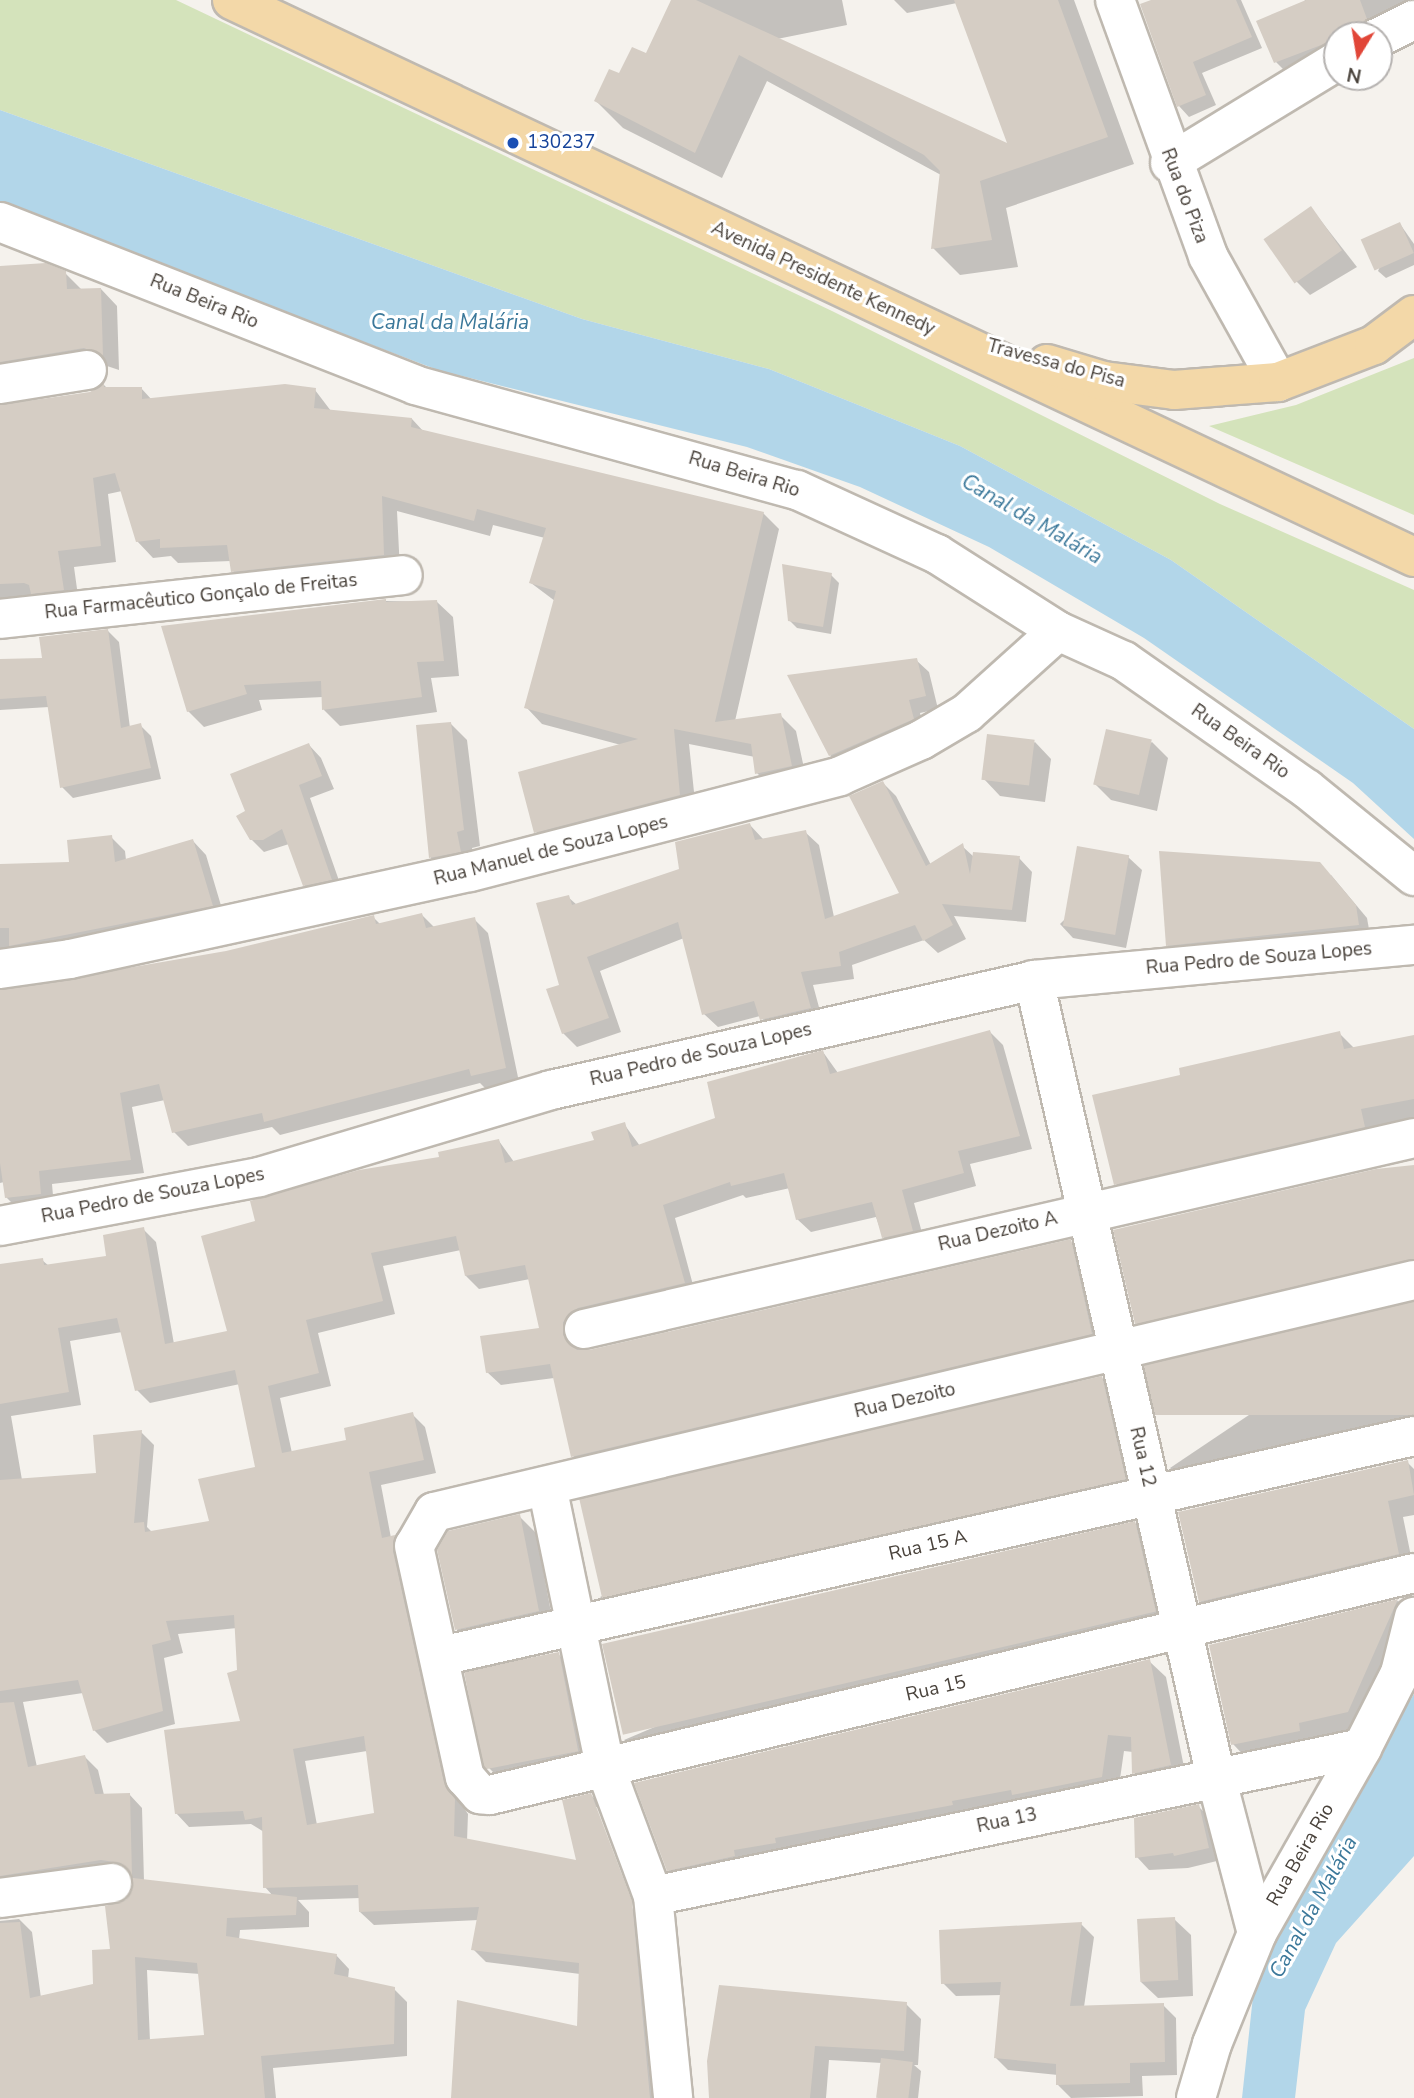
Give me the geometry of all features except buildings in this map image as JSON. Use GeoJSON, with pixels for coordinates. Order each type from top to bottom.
{"type":"FeatureCollection","features":[{"type":"Feature","properties":{"kind":"main road","name":"Avenida Presidente Kennedy"},"geometry":{"type":"LineString","coordinates":[[232,0],[1414,557]]}},
{"type":"Feature","properties":{"kind":"main road","name":"Travessa do Pisa"},"geometry":{"type":"LineString","coordinates":[[935,330],[1104,381],[1174,390],[1278,382],[1374,345],[1414,314]]}},
{"type":"Feature","properties":{"kind":"street","name":"Rua do Piza"},"geometry":{"type":"LineString","coordinates":[[1115,0],[1170,163],[1208,256],[1278,382]]}},
{"type":"Feature","properties":{"kind":"street"},"geometry":{"type":"LineString","coordinates":[[1393,30],[1414,20]]}},
{"type":"Feature","properties":{"kind":"street"},"geometry":{"type":"LineString","coordinates":[[1170,163],[1323,70]]}},
{"type":"Feature","properties":{"kind":"street","name":"Rua Beira Rio"},"geometry":{"type":"LineString","coordinates":[[0,222],[415,385],[797,490],[937,554],[1058,631],[1135,669],[1307,789],[1414,876]]}},
{"type":"Feature","properties":{"kind":"street"},"geometry":{"type":"LineString","coordinates":[[0,384],[87,370]]}},
{"type":"Feature","properties":{"kind":"street","name":"Rua Farmacêutico Gonçalo de Freitas"},"geometry":{"type":"LineString","coordinates":[[0,619],[402,575]]}},
{"type":"Feature","properties":{"kind":"street","name":"Rua Manuel de Souza Lopes"},"geometry":{"type":"LineString","coordinates":[[0,968],[70,959],[470,872],[840,776],[920,740],[967,713],[1058,631]]}},
{"type":"Feature","properties":{"kind":"street","name":"Rua Pedro de Souza Lopes"},"geometry":{"type":"LineString","coordinates":[[0,1226],[259,1177],[551,1090],[1034,980],[1414,945]]}},
{"type":"Feature","properties":{"kind":"street","name":"Rua 12"},"geometry":{"type":"LineString","coordinates":[[1034,980],[1216,1777],[1257,1933]]}},
{"type":"Feature","properties":{"kind":"street","name":"Rua Dezoito A"},"geometry":{"type":"LineString","coordinates":[[584,1329],[1086,1211],[1414,1138]]}},
{"type":"Feature","properties":{"kind":"street","name":"Rua Dezoito"},"geometry":{"type":"LineString","coordinates":[[441,1656],[414,1546],[434,1512],[1414,1280]]}},
{"type":"Feature","properties":{"kind":"street","name":"Rua 15 A"},"geometry":{"type":"LineString","coordinates":[[441,1656],[1414,1436]]}},
{"type":"Feature","properties":{"kind":"street"},"geometry":{"type":"LineString","coordinates":[[547,1486],[606,1767],[653,1896],[673,2098]]}},
{"type":"Feature","properties":{"kind":"street","name":"Rua 15"},"geometry":{"type":"LineString","coordinates":[[441,1656],[465,1777],[480,1794],[490,1795],[1414,1573]]}},
{"type":"Feature","properties":{"kind":"street","name":"Rua Beira Rio"},"geometry":{"type":"LineString","coordinates":[[1196,2098],[1212,2044],[1257,1933],[1362,1748],[1400,1672],[1414,1617]]}},
{"type":"Feature","properties":{"kind":"street","name":"Rua 13"},"geometry":{"type":"LineString","coordinates":[[653,1896],[1362,1748]]}},
{"type":"Feature","properties":{"kind":"street"},"geometry":{"type":"LineString","coordinates":[[0,1898],[112,1883]]}},
{"type":"Feature","properties":{"kind":"green space"},"geometry":{"type":"Polygon","coordinates":[[[0,0],[176,0],[832,311],[1220,504],[1414,590],[1414,729],[1171,560],[960,446],[769,369],[582,319],[0,110],[0,0]]]}},
{"type":"Feature","properties":{"kind":"green space"},"geometry":{"type":"Polygon","coordinates":[[[1414,358],[1414,515],[1209,426],[1296,405],[1414,358]]]}},
{"type":"Feature","properties":{"kind":"water","name":"Canal da Malária"},"geometry":{"type":"Polygon","coordinates":[[[0,110],[582,319],[769,369],[960,446],[1171,560],[1414,729],[1414,839],[1353,783],[1144,638],[989,547],[860,487],[747,447],[438,370],[0,205],[0,110]]]}},
{"type":"Feature","properties":{"kind":"water","name":"Canal da Malária"},"geometry":{"type":"Polygon","coordinates":[[[1414,1694],[1414,1856],[1336,1943],[1305,2010],[1295,2098],[1242,2098],[1255,1978],[1268,1938],[1414,1694]]]}},
{"type":"Feature","properties":{"kind":"place","name":"130237"},"geometry":{"type":"Point","coordinates":[513,143]}}]}
